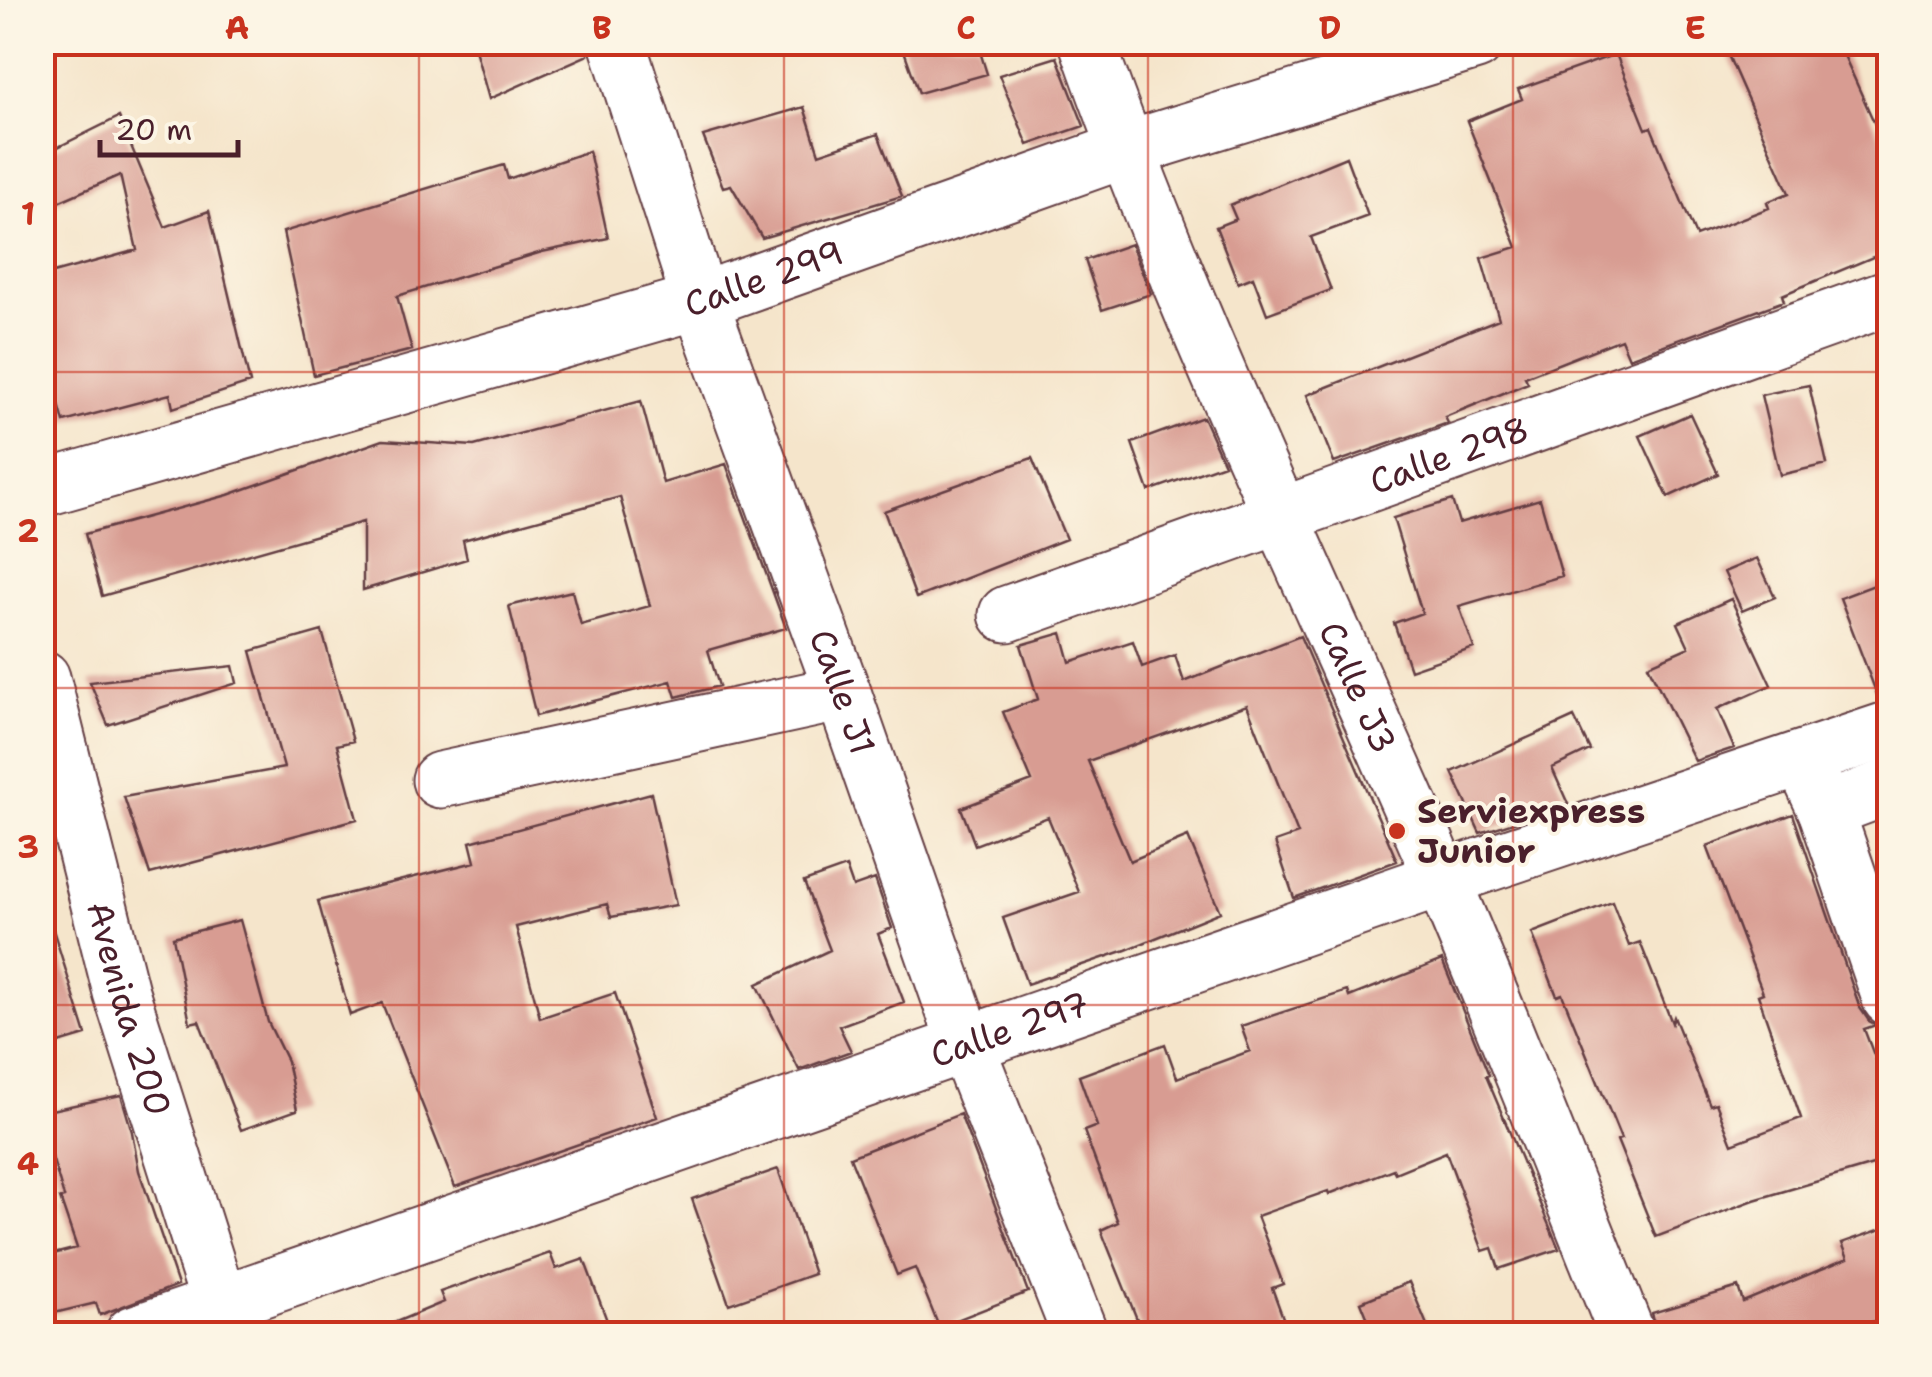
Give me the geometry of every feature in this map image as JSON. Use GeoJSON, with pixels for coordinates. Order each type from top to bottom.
{"type":"FeatureCollection","features":[{"type":"Feature","properties":{"kind":"street","name":"Calle J1"},"geometry":{"type":"LineString","coordinates":[[617,42],[700,301],[966,1045],[1080,1334]]}},
{"type":"Feature","properties":{"kind":"street","name":"Calle J3"},"geometry":{"type":"LineString","coordinates":[[1087,42],[1125,150],[1280,517],[1442,879],[1628,1334]]}},
{"type":"Feature","properties":{"kind":"street","name":"Calle 299"},"geometry":{"type":"LineString","coordinates":[[42,489],[700,301],[1125,150],[1457,45]]}},
{"type":"Feature","properties":{"kind":"street","name":"Calle 298"},"geometry":{"type":"LineString","coordinates":[[1007,614],[1890,297]]}},
{"type":"Feature","properties":{"kind":"street","name":"Avenida 200"},"geometry":{"type":"LineString","coordinates":[[42,678],[121,992],[223,1320]]}},
{"type":"Feature","properties":{"kind":"street"},"geometry":{"type":"LineString","coordinates":[[440,780],[843,693]]}},
{"type":"Feature","properties":{"kind":"street","name":"Calle 297"},"geometry":{"type":"LineString","coordinates":[[133,1334],[223,1320],[966,1045],[1442,879],[1890,729]]}},
{"type":"Feature","properties":{"kind":"street"},"geometry":{"type":"LineString","coordinates":[[1802,759],[1826,810],[1890,998]]}},
{"type":"Feature","properties":{"kind":"street"},"geometry":{"type":"LineString","coordinates":[[1826,810],[1890,786]]}},
{"type":"Feature","properties":{"kind":"building"},"geometry":{"type":"Polygon","coordinates":[[[473,42],[587,42],[588,55],[489,99],[473,42]]]}},
{"type":"Feature","properties":{"kind":"building"},"geometry":{"type":"Polygon","coordinates":[[[901,42],[977,42],[987,74],[919,93],[901,42]]]}},
{"type":"Feature","properties":{"kind":"building"},"geometry":{"type":"Polygon","coordinates":[[[1756,42],[1838,42],[1890,158],[1890,250],[1782,295],[1784,301],[1629,358],[1621,339],[1525,377],[1528,383],[1445,417],[1448,423],[1334,463],[1307,395],[1499,319],[1481,258],[1517,247],[1467,121],[1522,99],[1518,89],[1616,54],[1696,236],[1769,208],[1767,202],[1789,193],[1728,55],[1756,42]]]}},
{"type":"Feature","properties":{"kind":"building"},"geometry":{"type":"Polygon","coordinates":[[[1057,57],[1084,126],[1028,145],[999,75],[1057,57]]]}},
{"type":"Feature","properties":{"kind":"building"},"geometry":{"type":"Polygon","coordinates":[[[804,107],[819,154],[878,134],[902,196],[762,238],[731,185],[723,187],[703,136],[804,107]]]}},
{"type":"Feature","properties":{"kind":"building"},"geometry":{"type":"Polygon","coordinates":[[[119,117],[165,227],[209,211],[250,383],[173,408],[170,394],[64,422],[42,344],[42,276],[137,250],[120,175],[42,209],[42,155],[119,117]]]}},
{"type":"Feature","properties":{"kind":"building"},"geometry":{"type":"Polygon","coordinates":[[[589,151],[608,238],[542,252],[397,296],[412,350],[314,375],[283,232],[504,165],[508,179],[589,151]]]}},
{"type":"Feature","properties":{"kind":"building"},"geometry":{"type":"Polygon","coordinates":[[[1346,157],[1368,216],[1311,237],[1331,290],[1267,314],[1253,277],[1238,283],[1216,227],[1236,219],[1230,205],[1346,157]]]}},
{"type":"Feature","properties":{"kind":"building"},"geometry":{"type":"Polygon","coordinates":[[[1131,244],[1151,294],[1102,310],[1085,260],[1131,244]]]}},
{"type":"Feature","properties":{"kind":"building"},"geometry":{"type":"Polygon","coordinates":[[[1809,385],[1827,464],[1780,475],[1761,395],[1809,385]]]}},
{"type":"Feature","properties":{"kind":"building"},"geometry":{"type":"Polygon","coordinates":[[[641,401],[663,483],[726,464],[786,628],[708,650],[719,686],[676,697],[671,681],[536,716],[509,606],[572,591],[581,625],[650,606],[620,497],[463,540],[467,559],[363,590],[363,522],[102,596],[85,534],[228,495],[383,440],[474,446],[641,401]]]}},
{"type":"Feature","properties":{"kind":"building"},"geometry":{"type":"Polygon","coordinates":[[[1690,414],[1718,474],[1668,497],[1640,436],[1690,414]]]}},
{"type":"Feature","properties":{"kind":"building"},"geometry":{"type":"Polygon","coordinates":[[[1203,417],[1224,464],[1149,491],[1132,443],[1203,417]]]}},
{"type":"Feature","properties":{"kind":"building"},"geometry":{"type":"Polygon","coordinates":[[[1032,458],[1066,539],[916,598],[884,511],[1032,458]]]}},
{"type":"Feature","properties":{"kind":"building"},"geometry":{"type":"Polygon","coordinates":[[[1540,499],[1562,576],[1459,606],[1474,648],[1410,670],[1394,623],[1422,613],[1393,518],[1452,500],[1459,523],[1540,499]]]}},
{"type":"Feature","properties":{"kind":"building"},"geometry":{"type":"Polygon","coordinates":[[[1757,558],[1775,597],[1742,611],[1724,572],[1757,558]]]}},
{"type":"Feature","properties":{"kind":"building"},"geometry":{"type":"Polygon","coordinates":[[[1890,579],[1890,699],[1879,700],[1840,598],[1890,579]]]}},
{"type":"Feature","properties":{"kind":"building"},"geometry":{"type":"Polygon","coordinates":[[[1731,599],[1771,685],[1717,709],[1734,748],[1695,761],[1648,665],[1689,647],[1678,623],[1731,599]]]}},
{"type":"Feature","properties":{"kind":"building"},"geometry":{"type":"Polygon","coordinates":[[[322,631],[353,741],[337,745],[357,819],[150,874],[124,797],[284,768],[251,651],[322,631]]]}},
{"type":"Feature","properties":{"kind":"building"},"geometry":{"type":"Polygon","coordinates":[[[1062,633],[1070,662],[1133,641],[1142,667],[1175,655],[1184,682],[1300,636],[1397,861],[1294,898],[1275,842],[1298,834],[1247,705],[1088,761],[1130,861],[1188,837],[1220,912],[1027,984],[1003,918],[1079,892],[1048,817],[975,845],[961,808],[1032,781],[1003,712],[1038,699],[1021,645],[1062,633]]]}},
{"type":"Feature","properties":{"kind":"building"},"geometry":{"type":"Polygon","coordinates":[[[233,666],[237,683],[108,725],[90,682],[233,666]]]}},
{"type":"Feature","properties":{"kind":"building"},"geometry":{"type":"Polygon","coordinates":[[[1574,717],[1590,750],[1552,768],[1568,804],[1480,833],[1452,772],[1574,717]]]}},
{"type":"Feature","properties":{"kind":"building"},"geometry":{"type":"Polygon","coordinates":[[[651,793],[676,905],[611,917],[607,904],[516,927],[540,1018],[615,993],[657,1117],[455,1187],[382,1003],[350,1015],[318,901],[475,862],[470,842],[651,793]]]}},
{"type":"Feature","properties":{"kind":"building"},"geometry":{"type":"Polygon","coordinates":[[[1793,814],[1860,1008],[1876,1025],[1864,1029],[1890,1097],[1890,1160],[1754,1200],[1656,1237],[1562,994],[1557,996],[1532,933],[1612,902],[1629,946],[1640,942],[1672,1023],[1674,1017],[1710,1105],[1716,1103],[1732,1144],[1801,1118],[1758,995],[1763,993],[1707,846],[1793,814]]]}},
{"type":"Feature","properties":{"kind":"building"},"geometry":{"type":"Polygon","coordinates":[[[846,867],[853,887],[875,879],[892,928],[878,934],[904,1002],[839,1026],[851,1051],[799,1070],[757,984],[830,950],[804,882],[846,867]]]}},
{"type":"Feature","properties":{"kind":"building"},"geometry":{"type":"Polygon","coordinates":[[[240,920],[268,1022],[287,1061],[297,1110],[241,1130],[199,1021],[190,1023],[173,937],[240,920]]]}},
{"type":"Feature","properties":{"kind":"building"},"geometry":{"type":"Polygon","coordinates":[[[51,923],[86,1035],[42,1048],[42,924],[51,923]]]}},
{"type":"Feature","properties":{"kind":"building"},"geometry":{"type":"Polygon","coordinates":[[[1442,960],[1559,1249],[1499,1269],[1492,1248],[1483,1251],[1446,1152],[1395,1173],[1393,1169],[1257,1216],[1283,1284],[1272,1288],[1289,1334],[1143,1334],[1101,1230],[1118,1222],[1084,1131],[1097,1126],[1079,1076],[1165,1044],[1177,1078],[1250,1051],[1241,1026],[1347,991],[1349,997],[1442,960]]]}},
{"type":"Feature","properties":{"kind":"building"},"geometry":{"type":"Polygon","coordinates":[[[121,1095],[139,1171],[178,1285],[100,1315],[96,1303],[42,1316],[42,1257],[77,1248],[60,1198],[64,1197],[42,1112],[121,1095]]]}},
{"type":"Feature","properties":{"kind":"building"},"geometry":{"type":"Polygon","coordinates":[[[960,1114],[1028,1292],[939,1327],[915,1268],[897,1275],[850,1157],[960,1114]]]}},
{"type":"Feature","properties":{"kind":"building"},"geometry":{"type":"Polygon","coordinates":[[[778,1169],[814,1274],[729,1304],[692,1199],[778,1169]]]}},
{"type":"Feature","properties":{"kind":"building"},"geometry":{"type":"Polygon","coordinates":[[[1890,1226],[1890,1315],[1842,1334],[1658,1334],[1652,1313],[1738,1287],[1743,1302],[1848,1258],[1842,1243],[1890,1226]]]}},
{"type":"Feature","properties":{"kind":"building"},"geometry":{"type":"Polygon","coordinates":[[[550,1253],[556,1269],[584,1259],[612,1334],[367,1334],[444,1302],[440,1292],[550,1253]]]}},
{"type":"Feature","properties":{"kind":"building"},"geometry":{"type":"Polygon","coordinates":[[[1409,1282],[1427,1325],[1403,1334],[1374,1334],[1361,1302],[1409,1282]]]}},
{"type":"Feature","properties":{"kind":"place","name":"Serviexpress Junior"},"geometry":{"type":"Point","coordinates":[1397,831]}}]}
